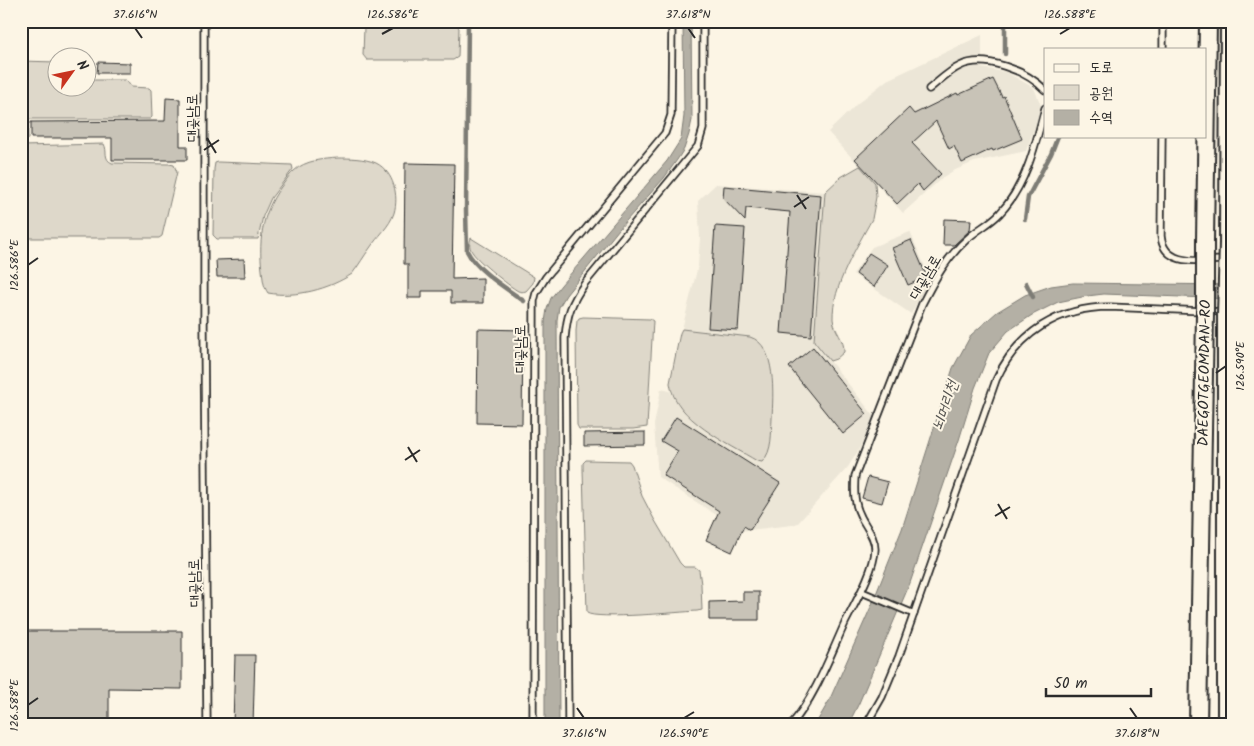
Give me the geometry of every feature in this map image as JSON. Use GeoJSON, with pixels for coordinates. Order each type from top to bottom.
{"type":"FeatureCollection","features":[{"type":"Feature","properties":{"kind":"main road","name":"DAEGOTGEOMDAN-RO"},"geometry":{"type":"LineString","coordinates":[[1198,725],[1208,21]]}},
{"type":"Feature","properties":{"kind":"main road","name":"DAEGOTGEOMDAN-RO"},"geometry":{"type":"LineString","coordinates":[[1226,725],[1229,21]]}},
{"type":"Feature","properties":{"kind":"lane","name":"대곶남로"},"geometry":{"type":"LineString","coordinates":[[204,21],[207,725]]}},
{"type":"Feature","properties":{"kind":"lane","name":"대곶남로"},"geometry":{"type":"LineString","coordinates":[[533,725],[534,302],[536,293],[546,277],[665,133],[671,115],[672,21]]}},
{"type":"Feature","properties":{"kind":"lane"},"geometry":{"type":"LineString","coordinates":[[568,725],[565,338],[568,314],[571,305],[585,283],[698,146],[703,129],[703,21]]}},
{"type":"Feature","properties":{"kind":"lane"},"geometry":{"type":"LineString","coordinates":[[1163,21],[1164,48]]}},
{"type":"Feature","properties":{"kind":"lane"},"geometry":{"type":"LineString","coordinates":[[929,89],[954,68],[968,63],[977,63],[998,64],[1033,80],[1044,89]]}},
{"type":"Feature","properties":{"kind":"lane","name":"대곶남로"},"geometry":{"type":"LineString","coordinates":[[791,725],[807,701],[862,592],[873,558],[875,548],[873,539],[856,505],[855,476],[912,328],[933,281],[956,250],[1001,212],[1010,199],[1026,169],[1044,111]]}},
{"type":"Feature","properties":{"kind":"lane"},"geometry":{"type":"LineString","coordinates":[[1162,138],[1161,236],[1164,250],[1172,256],[1185,261],[1233,259]]}},
{"type":"Feature","properties":{"kind":"lane"},"geometry":{"type":"LineString","coordinates":[[866,725],[891,678],[996,380],[1003,365],[1020,343],[1034,331],[1051,321],[1076,310],[1094,307],[1229,313]]}},
{"type":"Feature","properties":{"kind":"lane"},"geometry":{"type":"LineString","coordinates":[[862,592],[914,614]]}},
{"type":"Feature","properties":{"kind":"shaded area"},"geometry":{"type":"Polygon","coordinates":[[[982,35],[982,68],[1006,72],[1034,88],[1042,108],[1026,151],[974,162],[953,171],[943,177],[903,213],[828,132],[858,103],[887,80],[982,35]]]}},
{"type":"Feature","properties":{"kind":"shaded area"},"geometry":{"type":"Polygon","coordinates":[[[716,184],[825,192],[814,341],[874,416],[860,448],[848,467],[798,523],[792,525],[741,531],[658,477],[654,425],[661,389],[670,391],[677,403],[702,427],[757,461],[771,443],[773,381],[769,361],[760,342],[750,337],[682,329],[698,266],[700,238],[698,201],[716,184]]]}},
{"type":"Feature","properties":{"kind":"shaded area"},"geometry":{"type":"Polygon","coordinates":[[[910,232],[930,278],[911,314],[853,274],[872,247],[910,232]]]}},
{"type":"Feature","properties":{"kind":"green space"},"geometry":{"type":"Polygon","coordinates":[[[370,21],[454,22],[459,28],[458,57],[453,60],[367,60],[363,55],[364,27],[365,23],[370,21]]]}},
{"type":"Feature","properties":{"kind":"green space"},"geometry":{"type":"Polygon","coordinates":[[[21,61],[48,62],[48,98],[98,98],[98,80],[125,80],[131,87],[149,88],[151,90],[152,117],[150,119],[30,119],[28,121],[28,139],[21,141],[21,61]]]}},
{"type":"Feature","properties":{"kind":"green space"},"geometry":{"type":"Polygon","coordinates":[[[104,144],[107,157],[112,163],[174,165],[177,172],[162,236],[159,238],[21,238],[21,146],[104,144]]]}},
{"type":"Feature","properties":{"kind":"green space"},"geometry":{"type":"Polygon","coordinates":[[[338,158],[371,161],[387,172],[394,185],[396,199],[392,218],[352,274],[333,284],[312,291],[290,294],[268,293],[263,279],[261,247],[264,224],[271,203],[298,167],[315,161],[338,158]]]}},
{"type":"Feature","properties":{"kind":"green space"},"geometry":{"type":"Polygon","coordinates":[[[215,163],[292,165],[293,169],[271,198],[263,216],[258,239],[217,239],[213,235],[214,169],[215,163]]]}},
{"type":"Feature","properties":{"kind":"green space"},"geometry":{"type":"Polygon","coordinates":[[[860,166],[875,183],[876,197],[872,219],[846,267],[837,293],[833,319],[835,328],[843,343],[844,352],[836,359],[830,361],[814,341],[825,192],[841,177],[860,166]]]}},
{"type":"Feature","properties":{"kind":"green space"},"geometry":{"type":"Polygon","coordinates":[[[471,238],[534,277],[533,283],[526,291],[522,292],[508,284],[476,257],[470,246],[471,238]]]}},
{"type":"Feature","properties":{"kind":"green space"},"geometry":{"type":"Polygon","coordinates":[[[583,317],[650,319],[653,321],[647,427],[633,429],[579,429],[577,425],[576,331],[577,321],[583,317]]]}},
{"type":"Feature","properties":{"kind":"green space"},"geometry":{"type":"Polygon","coordinates":[[[682,329],[750,337],[759,342],[765,350],[772,372],[773,397],[771,441],[766,458],[762,462],[757,461],[704,429],[681,408],[674,396],[670,383],[682,329]]]}},
{"type":"Feature","properties":{"kind":"green space"},"geometry":{"type":"Polygon","coordinates":[[[586,460],[629,461],[642,496],[680,563],[684,567],[695,567],[699,570],[702,610],[621,616],[587,613],[583,469],[583,463],[586,460]]]}},
{"type":"Feature","properties":{"kind":"water"},"geometry":{"type":"Polygon","coordinates":[[[683,21],[691,21],[692,120],[684,149],[664,178],[619,229],[566,295],[559,307],[557,320],[559,725],[545,725],[545,322],[547,309],[551,298],[561,285],[667,161],[681,139],[684,116],[683,21]]]}},
{"type":"Feature","properties":{"kind":"water","name":"뇌머리천"},"geometry":{"type":"Polygon","coordinates":[[[1073,283],[1233,285],[1233,299],[1104,294],[1087,296],[1058,302],[1032,315],[1008,331],[989,353],[975,388],[910,583],[859,703],[848,725],[815,725],[829,701],[870,609],[902,529],[953,368],[971,335],[997,312],[1025,295],[1051,286],[1073,283]]]}},
{"type":"Feature","properties":{"kind":"building"},"geometry":{"type":"Polygon","coordinates":[[[98,62],[130,63],[130,73],[98,73],[98,62]]]}},
{"type":"Feature","properties":{"kind":"building"},"geometry":{"type":"Polygon","coordinates":[[[993,79],[1002,97],[1004,96],[1022,139],[993,151],[992,149],[962,163],[954,146],[949,149],[936,121],[912,143],[941,174],[923,191],[918,184],[897,204],[855,159],[909,108],[914,114],[957,93],[958,95],[993,79]]]}},
{"type":"Feature","properties":{"kind":"building"},"geometry":{"type":"Polygon","coordinates":[[[166,98],[180,99],[180,146],[187,146],[187,160],[112,160],[112,138],[31,138],[31,122],[165,121],[166,98]]]}},
{"type":"Feature","properties":{"kind":"building"},"geometry":{"type":"Polygon","coordinates":[[[405,163],[454,164],[452,279],[483,278],[483,303],[451,303],[451,291],[422,291],[422,298],[408,298],[408,264],[404,264],[405,163]]]}},
{"type":"Feature","properties":{"kind":"building"},"geometry":{"type":"Polygon","coordinates":[[[724,186],[821,195],[811,336],[781,333],[790,212],[746,208],[745,221],[723,198],[724,186]]]}},
{"type":"Feature","properties":{"kind":"building"},"geometry":{"type":"Polygon","coordinates":[[[944,219],[971,220],[970,230],[954,245],[943,245],[944,219]]]}},
{"type":"Feature","properties":{"kind":"building"},"geometry":{"type":"Polygon","coordinates":[[[715,226],[745,228],[738,330],[708,328],[715,226]]]}},
{"type":"Feature","properties":{"kind":"building"},"geometry":{"type":"Polygon","coordinates":[[[911,240],[927,277],[908,285],[892,248],[911,240]]]}},
{"type":"Feature","properties":{"kind":"building"},"geometry":{"type":"Polygon","coordinates":[[[869,253],[888,265],[874,287],[856,274],[869,253]]]}},
{"type":"Feature","properties":{"kind":"building"},"geometry":{"type":"Polygon","coordinates":[[[244,259],[245,277],[217,277],[216,260],[244,259]]]}},
{"type":"Feature","properties":{"kind":"building"},"geometry":{"type":"Polygon","coordinates":[[[478,329],[523,330],[522,424],[477,423],[478,329]]]}},
{"type":"Feature","properties":{"kind":"building"},"geometry":{"type":"Polygon","coordinates":[[[813,347],[867,414],[843,434],[789,367],[813,347]]]}},
{"type":"Feature","properties":{"kind":"building"},"geometry":{"type":"Polygon","coordinates":[[[676,417],[780,483],[750,530],[744,526],[732,552],[706,540],[719,511],[663,475],[678,451],[661,441],[676,417]]]}},
{"type":"Feature","properties":{"kind":"building"},"geometry":{"type":"Polygon","coordinates":[[[645,432],[645,445],[584,446],[584,433],[645,432]]]}},
{"type":"Feature","properties":{"kind":"building"},"geometry":{"type":"Polygon","coordinates":[[[868,477],[888,482],[882,503],[862,498],[868,477]]]}},
{"type":"Feature","properties":{"kind":"building"},"geometry":{"type":"Polygon","coordinates":[[[743,592],[759,592],[759,620],[709,620],[709,602],[743,601],[743,592]]]}},
{"type":"Feature","properties":{"kind":"building"},"geometry":{"type":"Polygon","coordinates":[[[21,631],[182,631],[182,689],[109,688],[109,725],[21,725],[21,631]]]}},
{"type":"Feature","properties":{"kind":"building"},"geometry":{"type":"Polygon","coordinates":[[[235,655],[255,655],[253,725],[233,725],[235,655]]]}},
{"type":"Feature","properties":{"kind":"waterway"},"geometry":{"type":"LineString","coordinates":[[468,21],[467,251],[477,265],[524,301]]}},
{"type":"Feature","properties":{"kind":"waterway"},"geometry":{"type":"LineString","coordinates":[[1005,21],[1005,54]]}},
{"type":"Feature","properties":{"kind":"waterway"},"geometry":{"type":"LineString","coordinates":[[1025,219],[1028,197],[1051,154],[1057,138]]}},
{"type":"Feature","properties":{"kind":"waterway"},"geometry":{"type":"LineString","coordinates":[[1026,283],[1033,297]]}}]}
